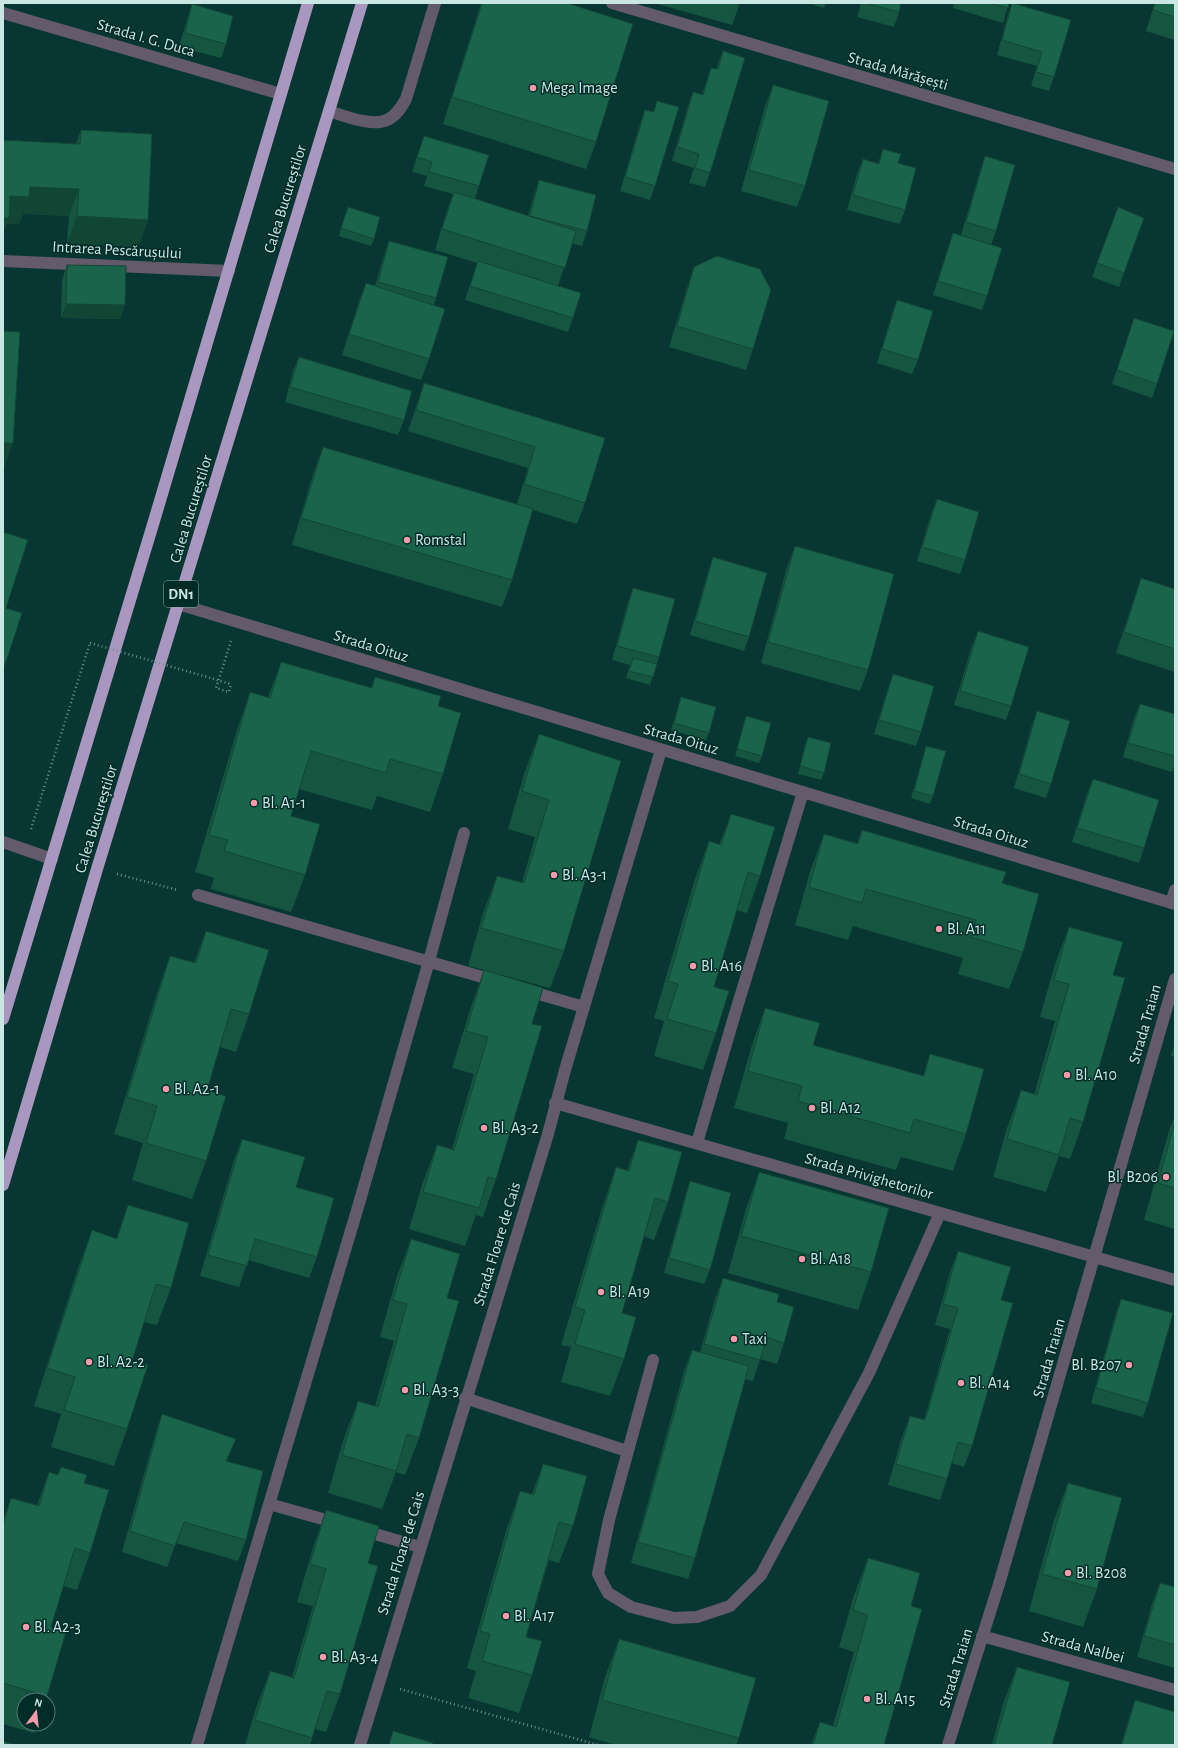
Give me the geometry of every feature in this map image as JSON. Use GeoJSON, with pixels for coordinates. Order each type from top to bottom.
{"type":"FeatureCollection","features":[{"type":"Feature","properties":{"kind":"highway","name":"Calea Bucureștilor"},"geometry":{"type":"LineString","coordinates":[[3,1018],[229,271],[308,3]]}},
{"type":"Feature","properties":{"kind":"highway","name":"Calea Bucureștilor"},"geometry":{"type":"LineString","coordinates":[[3,1185],[97,869],[362,3]]}},
{"type":"Feature","properties":{"kind":"street"},"geometry":{"type":"LineString","coordinates":[[329,111],[366,122],[386,120],[398,112],[406,99],[435,3]]}},
{"type":"Feature","properties":{"kind":"street","name":"Strada Mărășești"},"geometry":{"type":"LineString","coordinates":[[612,3],[1175,169]]}},
{"type":"Feature","properties":{"kind":"street","name":"Strada I. G. Duca"},"geometry":{"type":"LineString","coordinates":[[3,13],[281,94]]}},
{"type":"Feature","properties":{"kind":"street","name":"Intrarea Pescărușului"},"geometry":{"type":"LineString","coordinates":[[3,261],[229,271]]}},
{"type":"Feature","properties":{"kind":"street","name":"Strada Oituz"},"geometry":{"type":"LineString","coordinates":[[178,604],[1173,904]]}},
{"type":"Feature","properties":{"kind":"street","name":"Strada Floare de Cais"},"geometry":{"type":"LineString","coordinates":[[360,1745],[465,1398],[548,1134],[555,1103],[661,750]]}},
{"type":"Feature","properties":{"kind":"street"},"geometry":{"type":"LineString","coordinates":[[698,1143],[736,1010],[803,792]]}},
{"type":"Feature","properties":{"kind":"street"},"geometry":{"type":"LineString","coordinates":[[197,1745],[358,1207],[429,961],[464,833]]}},
{"type":"Feature","properties":{"kind":"street"},"geometry":{"type":"LineString","coordinates":[[3,842],[52,858]]}},
{"type":"Feature","properties":{"kind":"street"},"geometry":{"type":"LineString","coordinates":[[1173,904],[1175,890]]}},
{"type":"Feature","properties":{"kind":"street"},"geometry":{"type":"LineString","coordinates":[[198,896],[429,961],[584,1007]]}},
{"type":"Feature","properties":{"kind":"street","name":"Strada Traian"},"geometry":{"type":"LineString","coordinates":[[948,1745],[1095,1257],[1175,980]]}},
{"type":"Feature","properties":{"kind":"street","name":"Strada Privighetorilor"},"geometry":{"type":"LineString","coordinates":[[555,1103],[1175,1280]]}},
{"type":"Feature","properties":{"kind":"street"},"geometry":{"type":"LineString","coordinates":[[653,1360],[627,1450],[609,1520],[598,1574],[608,1593],[631,1607],[674,1618],[697,1617],[730,1606],[761,1575],[868,1373],[940,1213]]}},
{"type":"Feature","properties":{"kind":"street"},"geometry":{"type":"LineString","coordinates":[[465,1398],[627,1450]]}},
{"type":"Feature","properties":{"kind":"street"},"geometry":{"type":"LineString","coordinates":[[270,1504],[420,1547]]}},
{"type":"Feature","properties":{"kind":"street","name":"Strada Nalbei"},"geometry":{"type":"LineString","coordinates":[[982,1636],[1175,1690]]}},
{"type":"Feature","properties":{"kind":"path"},"geometry":{"type":"LineString","coordinates":[[24,849],[90,643],[231,684],[229,692],[216,688],[236,622]]}},
{"type":"Feature","properties":{"kind":"path"},"geometry":{"type":"LineString","coordinates":[[97,869],[198,896]]}},
{"type":"Feature","properties":{"kind":"path"},"geometry":{"type":"LineString","coordinates":[[379,1682],[598,1745]]}},
{"type":"Feature","properties":{"kind":"building","name":"Mega Image"},"geometry":{"type":"Polygon","coordinates":[[[482,3],[567,3],[633,24],[596,142],[452,97],[482,3]]]}},
{"type":"Feature","properties":{"kind":"building"},"geometry":{"type":"Polygon","coordinates":[[[865,3],[901,3],[899,12],[865,3]]]}},
{"type":"Feature","properties":{"kind":"building"},"geometry":{"type":"Polygon","coordinates":[[[989,3],[1009,3],[1008,8],[989,3]]]}},
{"type":"Feature","properties":{"kind":"building"},"geometry":{"type":"Polygon","coordinates":[[[1012,3],[1071,20],[1054,77],[1036,72],[1042,52],[1002,40],[1012,3]]]}},
{"type":"Feature","properties":{"kind":"building"},"geometry":{"type":"Polygon","coordinates":[[[1155,3],[1175,3],[1175,17],[1153,10],[1155,3]]]}},
{"type":"Feature","properties":{"kind":"building"},"geometry":{"type":"Polygon","coordinates":[[[192,4],[233,16],[226,44],[185,33],[192,4]]]}},
{"type":"Feature","properties":{"kind":"building"},"geometry":{"type":"Polygon","coordinates":[[[723,51],[745,58],[710,173],[695,168],[699,154],[677,147],[693,92],[703,95],[711,68],[718,69],[723,51]]]}},
{"type":"Feature","properties":{"kind":"building"},"geometry":{"type":"Polygon","coordinates":[[[773,85],[829,101],[805,186],[749,170],[773,85]]]}},
{"type":"Feature","properties":{"kind":"building"},"geometry":{"type":"Polygon","coordinates":[[[657,101],[679,107],[655,186],[625,177],[645,110],[654,112],[657,101]]]}},
{"type":"Feature","properties":{"kind":"building"},"geometry":{"type":"Polygon","coordinates":[[[81,130],[152,134],[148,220],[77,216],[79,189],[30,187],[29,197],[10,196],[9,218],[3,218],[3,140],[80,144],[81,130]]]}},
{"type":"Feature","properties":{"kind":"building"},"geometry":{"type":"Polygon","coordinates":[[[424,136],[489,155],[479,186],[429,172],[432,162],[417,157],[424,136]]]}},
{"type":"Feature","properties":{"kind":"building"},"geometry":{"type":"Polygon","coordinates":[[[883,149],[901,154],[898,163],[916,168],[905,210],[853,195],[863,159],[879,164],[883,149]]]}},
{"type":"Feature","properties":{"kind":"building"},"geometry":{"type":"Polygon","coordinates":[[[985,156],[1015,165],[996,231],[966,222],[985,156]]]}},
{"type":"Feature","properties":{"kind":"building"},"geometry":{"type":"Polygon","coordinates":[[[539,180],[596,195],[587,231],[530,216],[539,180]]]}},
{"type":"Feature","properties":{"kind":"building"},"geometry":{"type":"Polygon","coordinates":[[[454,192],[576,231],[565,268],[442,229],[454,192]]]}},
{"type":"Feature","properties":{"kind":"building"},"geometry":{"type":"Polygon","coordinates":[[[348,207],[380,217],[374,239],[341,228],[348,207]]]}},
{"type":"Feature","properties":{"kind":"building"},"geometry":{"type":"Polygon","coordinates":[[[1118,207],[1144,218],[1124,273],[1097,263],[1118,207]]]}},
{"type":"Feature","properties":{"kind":"building"},"geometry":{"type":"Polygon","coordinates":[[[953,233],[1002,248],[987,296],[938,281],[953,233]]]}},
{"type":"Feature","properties":{"kind":"building"},"geometry":{"type":"Polygon","coordinates":[[[389,241],[448,257],[436,298],[378,282],[389,241]]]}},
{"type":"Feature","properties":{"kind":"building"},"geometry":{"type":"Polygon","coordinates":[[[717,256],[760,269],[771,290],[753,349],[677,326],[694,267],[717,256]]]}},
{"type":"Feature","properties":{"kind":"building"},"geometry":{"type":"Polygon","coordinates":[[[478,261],[581,293],[573,318],[470,286],[478,261]]]}},
{"type":"Feature","properties":{"kind":"building"},"geometry":{"type":"Polygon","coordinates":[[[67,265],[126,266],[125,305],[66,304],[67,265]]]}},
{"type":"Feature","properties":{"kind":"building"},"geometry":{"type":"Polygon","coordinates":[[[366,283],[445,309],[429,359],[349,334],[366,283]]]}},
{"type":"Feature","properties":{"kind":"building"},"geometry":{"type":"Polygon","coordinates":[[[897,300],[933,311],[918,360],[882,349],[897,300]]]}},
{"type":"Feature","properties":{"kind":"building"},"geometry":{"type":"Polygon","coordinates":[[[1134,318],[1174,331],[1157,384],[1117,370],[1134,318]]]}},
{"type":"Feature","properties":{"kind":"building"},"geometry":{"type":"Polygon","coordinates":[[[3,331],[20,332],[13,443],[3,443],[3,331]]]}},
{"type":"Feature","properties":{"kind":"building"},"geometry":{"type":"Polygon","coordinates":[[[299,357],[412,391],[404,420],[290,387],[299,357]]]}},
{"type":"Feature","properties":{"kind":"building"},"geometry":{"type":"Polygon","coordinates":[[[424,383],[605,438],[585,503],[524,484],[535,447],[416,410],[424,383]]]}},
{"type":"Feature","properties":{"kind":"building","name":"Romstal"},"geometry":{"type":"Polygon","coordinates":[[[323,447],[533,509],[512,580],[301,518],[323,447]]]}},
{"type":"Feature","properties":{"kind":"building"},"geometry":{"type":"Polygon","coordinates":[[[937,499],[979,512],[965,560],[922,547],[937,499]]]}},
{"type":"Feature","properties":{"kind":"building"},"geometry":{"type":"Polygon","coordinates":[[[3,532],[28,540],[6,608],[22,613],[6,662],[3,661],[3,532]]]}},
{"type":"Feature","properties":{"kind":"building"},"geometry":{"type":"Polygon","coordinates":[[[795,546],[894,574],[868,670],[768,642],[795,546]]]}},
{"type":"Feature","properties":{"kind":"building"},"geometry":{"type":"Polygon","coordinates":[[[713,557],[767,573],[749,637],[695,621],[713,557]]]}},
{"type":"Feature","properties":{"kind":"building"},"geometry":{"type":"Polygon","coordinates":[[[1141,578],[1175,589],[1175,649],[1124,632],[1141,578]]]}},
{"type":"Feature","properties":{"kind":"building"},"geometry":{"type":"Polygon","coordinates":[[[633,588],[675,599],[659,657],[617,646],[633,588]]]}},
{"type":"Feature","properties":{"kind":"building"},"geometry":{"type":"Polygon","coordinates":[[[978,631],[1029,647],[1011,706],[960,691],[978,631]]]}},
{"type":"Feature","properties":{"kind":"building"},"geometry":{"type":"Polygon","coordinates":[[[633,658],[657,664],[653,677],[629,671],[633,658]]]}},
{"type":"Feature","properties":{"kind":"building","name":"Bl. A1-1"},"geometry":{"type":"Polygon","coordinates":[[[281,662],[372,688],[375,677],[441,696],[438,706],[461,713],[443,774],[390,759],[386,773],[311,751],[291,816],[320,824],[305,875],[224,851],[228,840],[209,835],[250,692],[270,698],[281,662]]]}},
{"type":"Feature","properties":{"kind":"building"},"geometry":{"type":"Polygon","coordinates":[[[893,674],[934,686],[921,732],[879,720],[893,674]]]}},
{"type":"Feature","properties":{"kind":"building"},"geometry":{"type":"Polygon","coordinates":[[[681,697],[716,707],[709,733],[674,723],[681,697]]]}},
{"type":"Feature","properties":{"kind":"building"},"geometry":{"type":"Polygon","coordinates":[[[1140,704],[1175,714],[1175,756],[1128,743],[1140,704]]]}},
{"type":"Feature","properties":{"kind":"building"},"geometry":{"type":"Polygon","coordinates":[[[1037,711],[1070,721],[1051,784],[1019,774],[1037,711]]]}},
{"type":"Feature","properties":{"kind":"building"},"geometry":{"type":"Polygon","coordinates":[[[746,716],[771,723],[762,756],[737,749],[746,716]]]}},
{"type":"Feature","properties":{"kind":"building","name":"Bl. A3-1"},"geometry":{"type":"Polygon","coordinates":[[[539,734],[621,761],[564,951],[481,928],[497,876],[524,883],[549,800],[522,791],[539,734]]]}},
{"type":"Feature","properties":{"kind":"building"},"geometry":{"type":"Polygon","coordinates":[[[808,737],[831,743],[824,773],[800,766],[808,737]]]}},
{"type":"Feature","properties":{"kind":"building"},"geometry":{"type":"Polygon","coordinates":[[[926,746],[946,751],[933,796],[914,791],[926,746]]]}},
{"type":"Feature","properties":{"kind":"building"},"geometry":{"type":"Polygon","coordinates":[[[1093,779],[1159,800],[1144,848],[1077,828],[1093,779]]]}},
{"type":"Feature","properties":{"kind":"building","name":"Bl. A16"},"geometry":{"type":"Polygon","coordinates":[[[731,814],[775,827],[760,876],[748,872],[714,987],[729,991],[716,1033],[667,1019],[678,984],[668,981],[709,841],[721,845],[731,814]]]}},
{"type":"Feature","properties":{"kind":"building"},"geometry":{"type":"Polygon","coordinates":[[[862,830],[1006,872],[1002,883],[1039,894],[1023,952],[971,937],[976,920],[866,889],[862,903],[809,887],[824,834],[858,844],[862,830]]]}},
{"type":"Feature","properties":{"kind":"building","name":"Bl. A10"},"geometry":{"type":"Polygon","coordinates":[[[1069,927],[1123,942],[1113,975],[1125,978],[1083,1122],[1070,1118],[1059,1155],[1007,1139],[1021,1090],[1037,1095],[1069,984],[1054,980],[1069,927]]]}},
{"type":"Feature","properties":{"kind":"building","name":"Bl. A2-1"},"geometry":{"type":"Polygon","coordinates":[[[206,931],[269,950],[249,1014],[231,1009],[207,1090],[226,1096],[206,1161],[146,1143],[157,1106],[127,1097],[170,956],[196,963],[206,931]]]}},
{"type":"Feature","properties":{"kind":"building","name":"Bl. A3-2"},"geometry":{"type":"Polygon","coordinates":[[[484,970],[543,988],[532,1024],[542,1026],[496,1179],[488,1177],[479,1208],[423,1192],[437,1145],[454,1150],[488,1037],[466,1031],[484,970]]]}},
{"type":"Feature","properties":{"kind":"building"},"geometry":{"type":"Polygon","coordinates":[[[765,1008],[820,1023],[813,1045],[924,1076],[930,1054],[984,1069],[966,1134],[914,1119],[910,1133],[798,1101],[802,1086],[748,1071],[765,1008]]]}},
{"type":"Feature","properties":{"kind":"building"},"geometry":{"type":"Polygon","coordinates":[[[1175,1121],[1175,1188],[1158,1183],[1175,1121]]]}},
{"type":"Feature","properties":{"kind":"building"},"geometry":{"type":"Polygon","coordinates":[[[242,1139],[305,1157],[296,1187],[334,1198],[317,1257],[255,1239],[247,1266],[208,1255],[242,1139]]]}},
{"type":"Feature","properties":{"kind":"building","name":"Bl. A19"},"geometry":{"type":"Polygon","coordinates":[[[638,1140],[682,1152],[668,1202],[655,1198],[622,1313],[636,1317],[624,1359],[575,1344],[585,1310],[575,1307],[616,1167],[629,1171],[638,1140]]]}},
{"type":"Feature","properties":{"kind":"building"},"geometry":{"type":"Polygon","coordinates":[[[759,1172],[889,1208],[871,1272],[741,1236],[759,1172]]]}},
{"type":"Feature","properties":{"kind":"building"},"geometry":{"type":"Polygon","coordinates":[[[690,1181],[731,1193],[710,1270],[669,1258],[690,1181]]]}},
{"type":"Feature","properties":{"kind":"building","name":"Bl. A2-2"},"geometry":{"type":"Polygon","coordinates":[[[128,1205],[189,1223],[171,1288],[156,1284],[132,1361],[148,1365],[127,1429],[64,1410],[75,1377],[47,1368],[92,1230],[117,1239],[128,1205]]]}},
{"type":"Feature","properties":{"kind":"building","name":"Bl. A3-3"},"geometry":{"type":"Polygon","coordinates":[[[411,1239],[460,1254],[447,1298],[459,1301],[419,1438],[407,1434],[396,1471],[342,1455],[358,1401],[378,1407],[407,1304],[393,1300],[411,1239]]]}},
{"type":"Feature","properties":{"kind":"building","name":"Bl. A14"},"geometry":{"type":"Polygon","coordinates":[[[958,1251],[1011,1267],[1001,1300],[1013,1303],[972,1446],[958,1442],[947,1479],[896,1464],[910,1416],[925,1420],[958,1308],[943,1304],[958,1251]]]}},
{"type":"Feature","properties":{"kind":"building"},"geometry":{"type":"Polygon","coordinates":[[[723,1278],[779,1294],[777,1302],[794,1307],[784,1343],[767,1337],[760,1360],[704,1344],[723,1278]]]}},
{"type":"Feature","properties":{"kind":"building","name":"Bl. B207"},"geometry":{"type":"Polygon","coordinates":[[[1121,1299],[1173,1313],[1148,1403],[1096,1388],[1121,1299]]]}},
{"type":"Feature","properties":{"kind":"building"},"geometry":{"type":"Polygon","coordinates":[[[692,1350],[749,1366],[695,1558],[638,1542],[692,1350]]]}},
{"type":"Feature","properties":{"kind":"building"},"geometry":{"type":"Polygon","coordinates":[[[162,1414],[236,1439],[226,1461],[263,1471],[246,1540],[184,1522],[175,1546],[130,1531],[162,1414]]]}},
{"type":"Feature","properties":{"kind":"building","name":"Bl. A17"},"geometry":{"type":"Polygon","coordinates":[[[543,1464],[587,1476],[573,1526],[559,1522],[526,1637],[542,1641],[532,1675],[482,1661],[490,1634],[480,1631],[520,1491],[534,1495],[543,1464]]]}},
{"type":"Feature","properties":{"kind":"building","name":"Bl. A2-3"},"geometry":{"type":"Polygon","coordinates":[[[61,1467],[87,1475],[84,1483],[109,1490],[90,1553],[75,1548],[51,1627],[66,1632],[48,1692],[33,1692],[3,1683],[3,1525],[11,1498],[39,1506],[49,1472],[58,1475],[61,1467]]]}},
{"type":"Feature","properties":{"kind":"building"},"geometry":{"type":"Polygon","coordinates":[[[1068,1483],[1122,1498],[1097,1589],[1042,1574],[1068,1483]]]}},
{"type":"Feature","properties":{"kind":"building","name":"Bl. A3-4"},"geometry":{"type":"Polygon","coordinates":[[[326,1510],[379,1526],[368,1563],[378,1566],[340,1694],[327,1691],[312,1738],[255,1720],[270,1671],[294,1678],[326,1569],[310,1564],[326,1510]]]}},
{"type":"Feature","properties":{"kind":"building","name":"Bl. A15"},"geometry":{"type":"Polygon","coordinates":[[[868,1558],[920,1573],[911,1606],[922,1609],[884,1745],[813,1745],[820,1722],[836,1727],[868,1615],[853,1610],[868,1558]]]}},
{"type":"Feature","properties":{"kind":"building"},"geometry":{"type":"Polygon","coordinates":[[[1160,1583],[1175,1587],[1175,1645],[1144,1636],[1160,1583]]]}},
{"type":"Feature","properties":{"kind":"building"},"geometry":{"type":"Polygon","coordinates":[[[619,1639],[756,1678],[739,1738],[602,1700],[619,1639]]]}},
{"type":"Feature","properties":{"kind":"building"},"geometry":{"type":"Polygon","coordinates":[[[1017,1667],[1070,1682],[1052,1745],[994,1745],[1017,1667]]]}},
{"type":"Feature","properties":{"kind":"building"},"geometry":{"type":"Polygon","coordinates":[[[1135,1700],[1175,1712],[1175,1745],[1122,1745],[1135,1700]]]}},
{"type":"Feature","properties":{"kind":"building"},"geometry":{"type":"Polygon","coordinates":[[[393,1731],[433,1743],[432,1745],[389,1745],[393,1731]]]}},
{"type":"Feature","properties":{"kind":"building"},"geometry":{"type":"Polygon","coordinates":[[[3,1741],[16,1745],[3,1745],[3,1741]]]}},
{"type":"Feature","properties":{"kind":"place","name":"Mega Image"},"geometry":{"type":"Point","coordinates":[533,88]}},
{"type":"Feature","properties":{"kind":"place","name":"Romstal"},"geometry":{"type":"Point","coordinates":[407,540]}},
{"type":"Feature","properties":{"kind":"place","name":"Bl. A1-1"},"geometry":{"type":"Point","coordinates":[254,803]}},
{"type":"Feature","properties":{"kind":"place","name":"Bl. A3-1"},"geometry":{"type":"Point","coordinates":[554,875]}},
{"type":"Feature","properties":{"kind":"place","name":"Bl. A11"},"geometry":{"type":"Point","coordinates":[939,929]}},
{"type":"Feature","properties":{"kind":"place","name":"Bl. A16"},"geometry":{"type":"Point","coordinates":[693,966]}},
{"type":"Feature","properties":{"kind":"place","name":"Bl. A10"},"geometry":{"type":"Point","coordinates":[1067,1075]}},
{"type":"Feature","properties":{"kind":"place","name":"Bl. A2-1"},"geometry":{"type":"Point","coordinates":[166,1089]}},
{"type":"Feature","properties":{"kind":"place","name":"Bl. A12"},"geometry":{"type":"Point","coordinates":[812,1108]}},
{"type":"Feature","properties":{"kind":"place","name":"Bl. A3-2"},"geometry":{"type":"Point","coordinates":[484,1128]}},
{"type":"Feature","properties":{"kind":"place","name":"Bl. B206"},"geometry":{"type":"Point","coordinates":[1166,1177]}},
{"type":"Feature","properties":{"kind":"place","name":"Bl. A18"},"geometry":{"type":"Point","coordinates":[802,1259]}},
{"type":"Feature","properties":{"kind":"place","name":"Bl. A19"},"geometry":{"type":"Point","coordinates":[601,1292]}},
{"type":"Feature","properties":{"kind":"place","name":"Taxi"},"geometry":{"type":"Point","coordinates":[734,1339]}},
{"type":"Feature","properties":{"kind":"place","name":"Bl. A2-2"},"geometry":{"type":"Point","coordinates":[89,1362]}},
{"type":"Feature","properties":{"kind":"place","name":"Bl. B207"},"geometry":{"type":"Point","coordinates":[1129,1365]}},
{"type":"Feature","properties":{"kind":"place","name":"Bl. A14"},"geometry":{"type":"Point","coordinates":[961,1383]}},
{"type":"Feature","properties":{"kind":"place","name":"Bl. A3-3"},"geometry":{"type":"Point","coordinates":[405,1390]}},
{"type":"Feature","properties":{"kind":"place","name":"Bl. B208"},"geometry":{"type":"Point","coordinates":[1068,1573]}},
{"type":"Feature","properties":{"kind":"place","name":"Bl. A17"},"geometry":{"type":"Point","coordinates":[506,1616]}},
{"type":"Feature","properties":{"kind":"place","name":"Bl. A2-3"},"geometry":{"type":"Point","coordinates":[26,1627]}},
{"type":"Feature","properties":{"kind":"place","name":"Bl. A3-4"},"geometry":{"type":"Point","coordinates":[323,1657]}},
{"type":"Feature","properties":{"kind":"place","name":"Bl. A15"},"geometry":{"type":"Point","coordinates":[867,1699]}}]}
